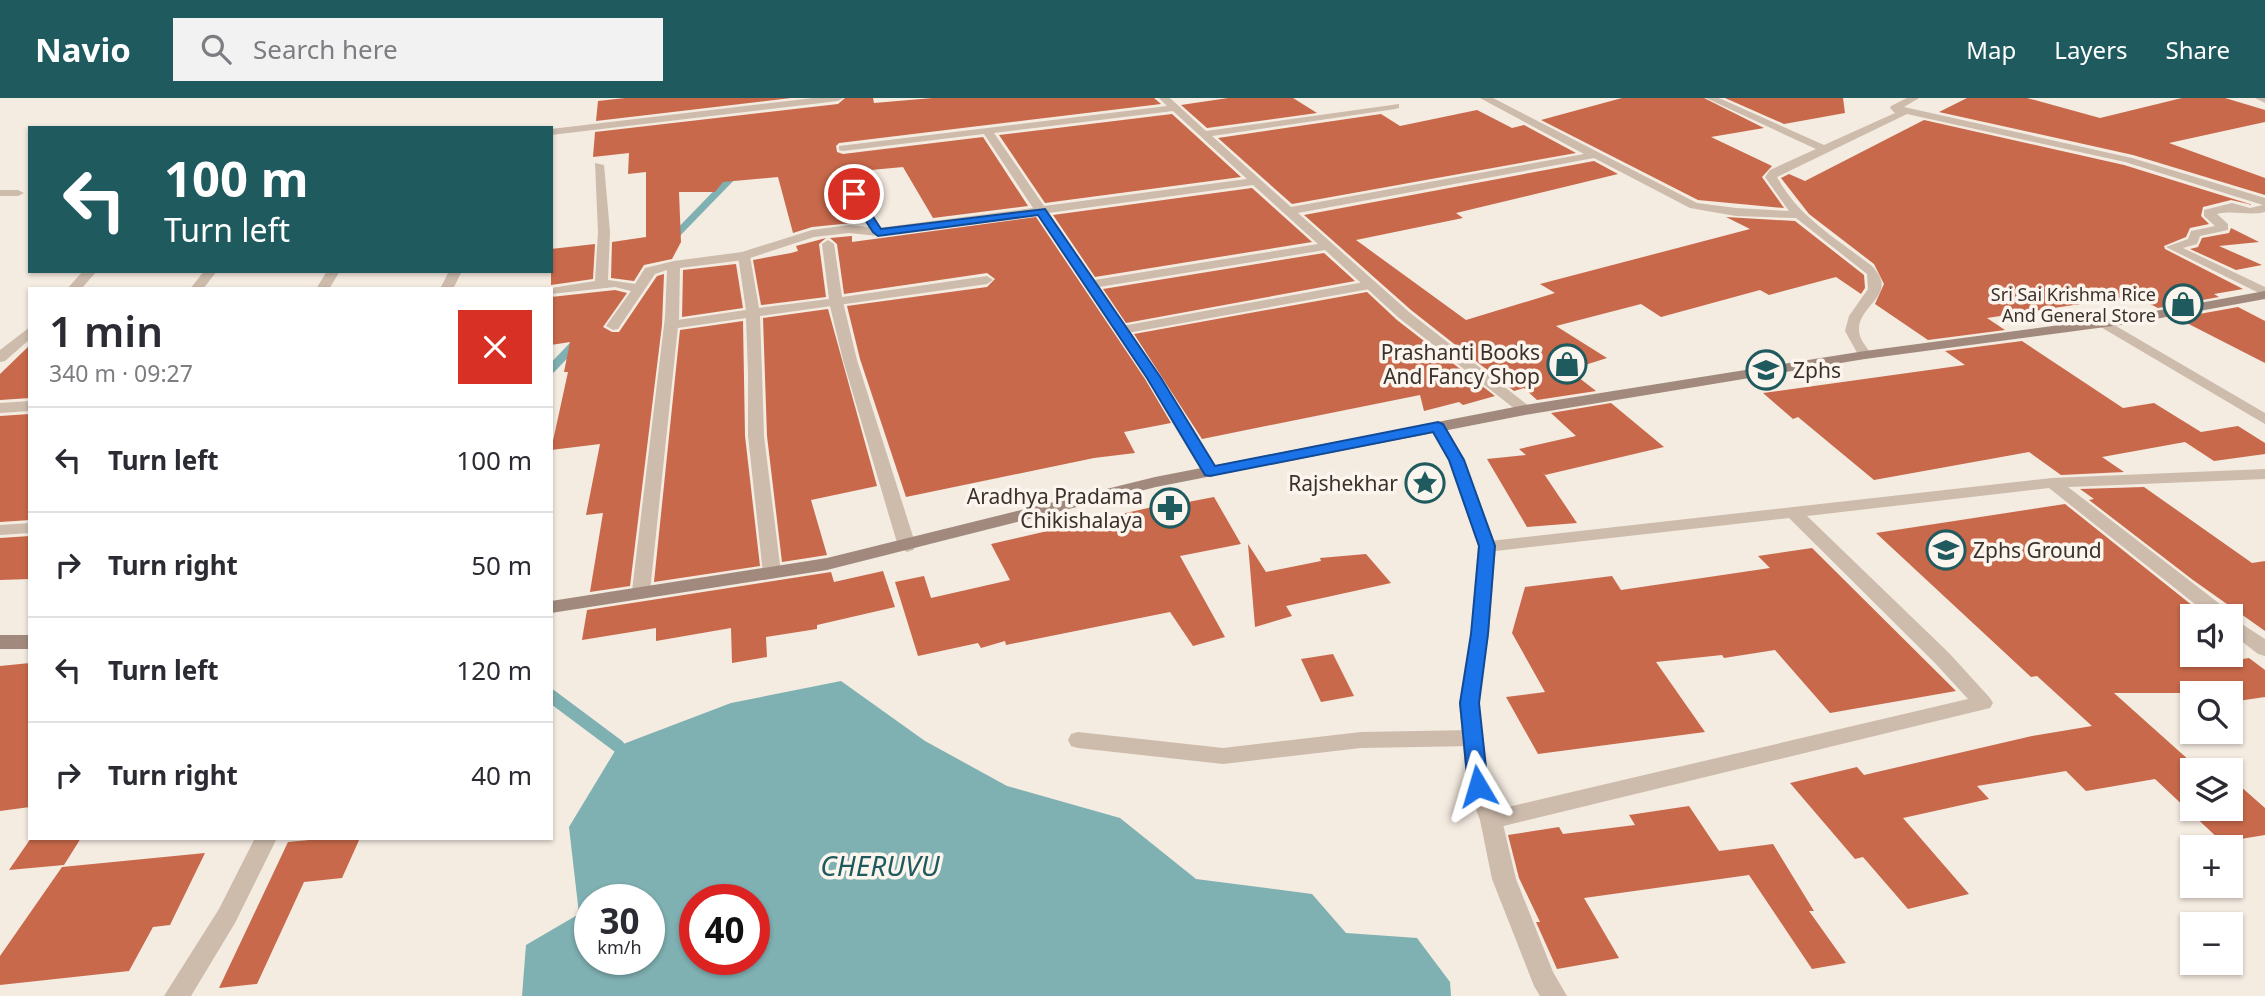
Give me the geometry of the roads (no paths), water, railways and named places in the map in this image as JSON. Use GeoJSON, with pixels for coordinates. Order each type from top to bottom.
{"type":"FeatureCollection","features":[{"type":"Feature","properties":{"kind":"main road"},"geometry":{"type":"LineString","coordinates":[[553,607],[590,603],[641,591],[772,573],[907,546],[1155,482],[1525,410],[1865,355],[2104,323],[2265,293]]}},
{"type":"Feature","properties":{"kind":"main road"},"geometry":{"type":"LineString","coordinates":[[0,642],[28,642]]}},
{"type":"Feature","properties":{"kind":"street"},"geometry":{"type":"LineString","coordinates":[[553,132],[838,98]]}},
{"type":"Feature","properties":{"kind":"street"},"geometry":{"type":"LineString","coordinates":[[1164,98],[1404,315],[1525,410]]}},
{"type":"Feature","properties":{"kind":"street"},"geometry":{"type":"LineString","coordinates":[[1485,98],[1694,206],[1736,212],[1801,215]]}},
{"type":"Feature","properties":{"kind":"street"},"geometry":{"type":"LineString","coordinates":[[1711,98],[1822,148]]}},
{"type":"Feature","properties":{"kind":"street"},"geometry":{"type":"LineString","coordinates":[[1895,108],[1914,98]]}},
{"type":"Feature","properties":{"kind":"street"},"geometry":{"type":"LineString","coordinates":[[1205,134],[1395,106]]}},
{"type":"Feature","properties":{"kind":"street"},"geometry":{"type":"LineString","coordinates":[[843,148],[1177,108]]}},
{"type":"Feature","properties":{"kind":"street"},"geometry":{"type":"LineString","coordinates":[[1865,355],[1852,333],[1853,321],[1873,294],[1877,283],[1872,271],[1844,252],[1801,215],[1779,192],[1771,177],[1774,172],[1822,148],[1902,114],[1895,108]]}},
{"type":"Feature","properties":{"kind":"street"},"geometry":{"type":"LineString","coordinates":[[1895,108],[2149,163],[2211,181],[2265,202]]}},
{"type":"Feature","properties":{"kind":"street"},"geometry":{"type":"LineString","coordinates":[[987,131],[1122,330],[1210,471]]}},
{"type":"Feature","properties":{"kind":"street"},"geometry":{"type":"LineString","coordinates":[[1288,211],[1595,155]]}},
{"type":"Feature","properties":{"kind":"street"},"geometry":{"type":"LineString","coordinates":[[599,165],[604,232],[601,285]]}},
{"type":"Feature","properties":{"kind":"street"},"geometry":{"type":"LineString","coordinates":[[843,178],[878,232]]}},
{"type":"Feature","properties":{"kind":"street"},"geometry":{"type":"LineString","coordinates":[[744,256],[812,234],[849,229],[878,232],[1256,181]]}},
{"type":"Feature","properties":{"kind":"street"},"geometry":{"type":"LineString","coordinates":[[0,193],[18,193]]}},
{"type":"Feature","properties":{"kind":"street"},"geometry":{"type":"LineString","coordinates":[[2265,208],[2250,212],[2232,207],[2208,213],[2224,227],[2195,234],[2193,241],[2172,247],[2265,293]]}},
{"type":"Feature","properties":{"kind":"street"},"geometry":{"type":"LineString","coordinates":[[613,327],[650,271],[674,265],[857,240],[878,232]]}},
{"type":"Feature","properties":{"kind":"street"},"geometry":{"type":"LineString","coordinates":[[828,244],[836,302],[850,360],[907,546]]}},
{"type":"Feature","properties":{"kind":"street"},"geometry":{"type":"LineString","coordinates":[[1091,284],[1326,246]]}},
{"type":"Feature","properties":{"kind":"street"},"geometry":{"type":"LineString","coordinates":[[744,256],[753,314],[756,436],[772,573]]}},
{"type":"Feature","properties":{"kind":"street"},"geometry":{"type":"LineString","coordinates":[[641,591],[671,325],[674,265]]}},
{"type":"Feature","properties":{"kind":"street"},"geometry":{"type":"LineString","coordinates":[[75,287],[89,273]]}},
{"type":"Feature","properties":{"kind":"street"},"geometry":{"type":"LineString","coordinates":[[198,287],[209,273]]}},
{"type":"Feature","properties":{"kind":"street"},"geometry":{"type":"LineString","coordinates":[[671,325],[987,280]]}},
{"type":"Feature","properties":{"kind":"street"},"geometry":{"type":"LineString","coordinates":[[553,290],[615,283],[639,289]]}},
{"type":"Feature","properties":{"kind":"street"},"geometry":{"type":"LineString","coordinates":[[1122,330],[1370,285]]}},
{"type":"Feature","properties":{"kind":"street"},"geometry":{"type":"LineString","coordinates":[[2104,323],[2265,419]]}},
{"type":"Feature","properties":{"kind":"street"},"geometry":{"type":"LineString","coordinates":[[0,358],[28,333]]}},
{"type":"Feature","properties":{"kind":"street"},"geometry":{"type":"LineString","coordinates":[[0,408],[28,406]]}},
{"type":"Feature","properties":{"kind":"street"},"geometry":{"type":"LineString","coordinates":[[1438,427],[1456,460],[1487,546],[1480,634],[1469,703],[1478,786],[1490,820],[1504,879],[1543,978],[1554,996]]}},
{"type":"Feature","properties":{"kind":"street"},"geometry":{"type":"LineString","coordinates":[[1487,546],[2052,483],[2265,474]]}},
{"type":"Feature","properties":{"kind":"street"},"geometry":{"type":"LineString","coordinates":[[2052,483],[2207,604]]}},
{"type":"Feature","properties":{"kind":"street"},"geometry":{"type":"LineString","coordinates":[[1490,820],[1983,703],[1942,658],[1794,513]]}},
{"type":"Feature","properties":{"kind":"street"},"geometry":{"type":"LineString","coordinates":[[2,532],[28,528]]}},
{"type":"Feature","properties":{"kind":"street"},"geometry":{"type":"LineString","coordinates":[[2243,632],[2265,649]]}},
{"type":"Feature","properties":{"kind":"street"},"geometry":{"type":"LineString","coordinates":[[1078,740],[1223,756],[1361,740],[1473,738]]}},
{"type":"Feature","properties":{"kind":"street"},"geometry":{"type":"LineString","coordinates":[[177,996],[228,916],[265,840]]}},
{"type":"Feature","properties":{"kind":"water","name":"CHERUVU"},"geometry":{"type":"Polygon","coordinates":[[[841,681],[925,741],[1007,786],[1120,818],[1196,879],[1312,894],[1346,933],[1417,938],[1450,982],[1451,996],[522,996],[526,945],[574,917],[574,975],[665,975],[665,884],[576,884],[569,827],[618,746],[731,703],[841,681]]]}},
{"type":"Feature","properties":{"kind":"waterway"},"geometry":{"type":"LineString","coordinates":[[670,241],[737,172]]}},
{"type":"Feature","properties":{"kind":"waterway"},"geometry":{"type":"LineString","coordinates":[[553,367],[576,343]]}},
{"type":"Feature","properties":{"kind":"waterway"},"geometry":{"type":"LineString","coordinates":[[553,697],[618,746]]}},
{"type":"Feature","properties":{"kind":"place","name":"Sri Sai Krishma Rice And General Store"},"geometry":{"type":"Point","coordinates":[2183,304]}},
{"type":"Feature","properties":{"kind":"place","name":"Prashanti Books And Fancy Shop"},"geometry":{"type":"Point","coordinates":[1567,364]}},
{"type":"Feature","properties":{"kind":"place","name":"Zphs"},"geometry":{"type":"Point","coordinates":[1766,370]}},
{"type":"Feature","properties":{"kind":"place","name":"Rajshekhar"},"geometry":{"type":"Point","coordinates":[1425,483]}},
{"type":"Feature","properties":{"kind":"place","name":"Aradhya Pradama Chikishalaya"},"geometry":{"type":"Point","coordinates":[1170,508]}},
{"type":"Feature","properties":{"kind":"place","name":"Zphs Ground"},"geometry":{"type":"Point","coordinates":[1946,550]}}]}
